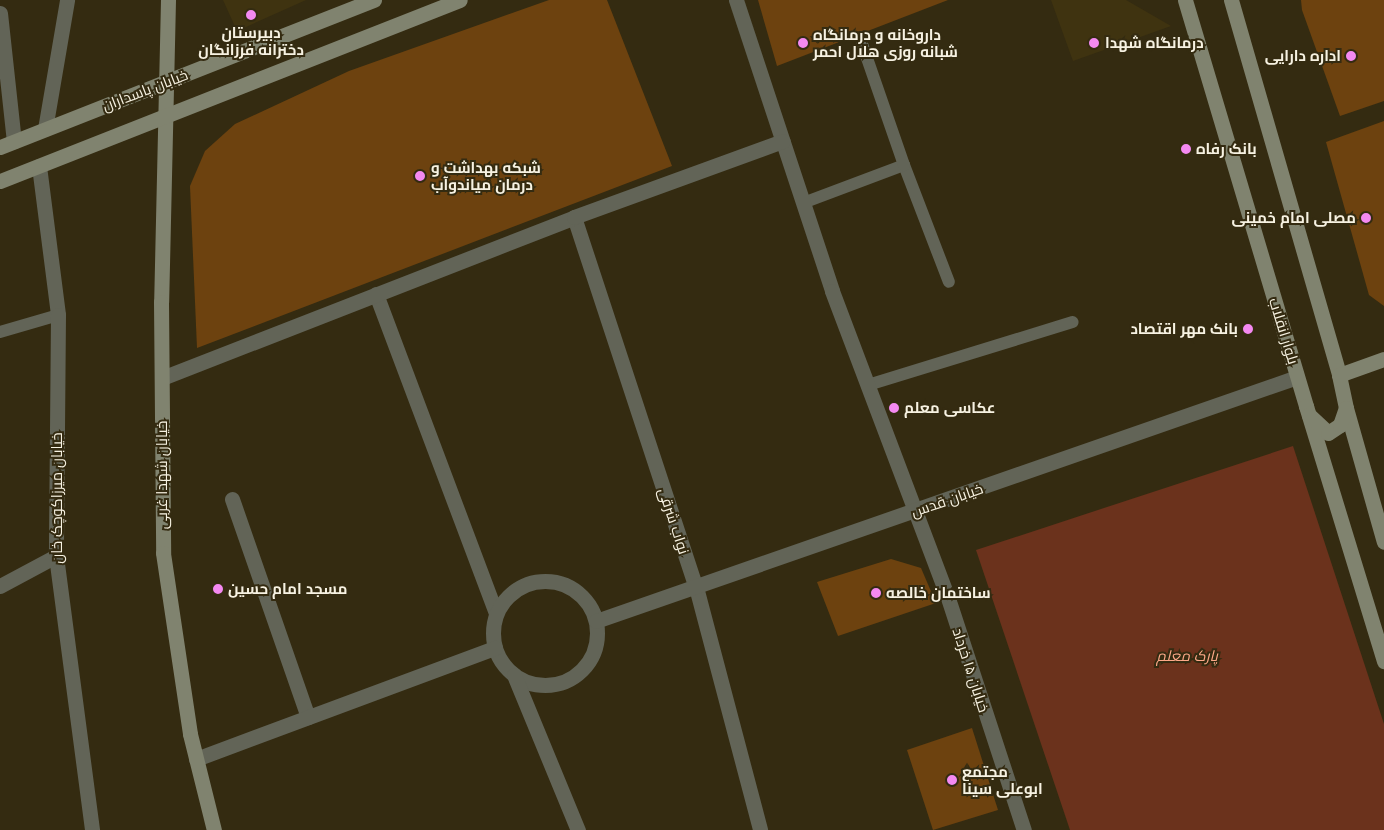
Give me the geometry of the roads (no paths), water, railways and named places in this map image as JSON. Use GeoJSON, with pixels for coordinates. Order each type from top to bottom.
{"type":"FeatureCollection","features":[{"type":"Feature","properties":{"kind":"main road","name":"خیابان شهدا غربی"},"geometry":{"type":"LineString","coordinates":[[168,0],[161,302],[163,553],[190,734],[214,830]]}},
{"type":"Feature","properties":{"kind":"main road","name":"خیابان پاسداران"},"geometry":{"type":"LineString","coordinates":[[7,144],[374,0]]}},
{"type":"Feature","properties":{"kind":"main road","name":"خیابان پاسداران"},"geometry":{"type":"LineString","coordinates":[[0,181],[460,0]]}},
{"type":"Feature","properties":{"kind":"main road","name":"بلوار انقلاب"},"geometry":{"type":"LineString","coordinates":[[1185,0],[1308,414],[1384,661]]}},
{"type":"Feature","properties":{"kind":"main road"},"geometry":{"type":"LineString","coordinates":[[1231,0],[1339,375],[1346,408],[1384,542]]}},
{"type":"Feature","properties":{"kind":"main road"},"geometry":{"type":"LineString","coordinates":[[1339,375],[1384,359]]}},
{"type":"Feature","properties":{"kind":"main road"},"geometry":{"type":"LineString","coordinates":[[1308,414],[1328,433],[1340,425],[1346,408]]}},
{"type":"Feature","properties":{"kind":"street"},"geometry":{"type":"LineString","coordinates":[[45,129],[67,0]]}},
{"type":"Feature","properties":{"kind":"street","name":"خیابان ۱۵ خرداد"},"geometry":{"type":"LineString","coordinates":[[736,0],[832,291],[948,598],[1024,830]]}},
{"type":"Feature","properties":{"kind":"street"},"geometry":{"type":"LineString","coordinates":[[0,12],[7,144]]}},
{"type":"Feature","properties":{"kind":"street"},"geometry":{"type":"LineString","coordinates":[[162,378],[574,217],[783,141]]}},
{"type":"Feature","properties":{"kind":"street","name":"خیابان میرزاکوچک خان"},"geometry":{"type":"LineString","coordinates":[[39,166],[58,315],[56,556],[92,830]]}},
{"type":"Feature","properties":{"kind":"street","name":"نواب شرقی"},"geometry":{"type":"LineString","coordinates":[[574,217],[696,587],[760,830]]}},
{"type":"Feature","properties":{"kind":"street"},"geometry":{"type":"LineString","coordinates":[[376,294],[496,613]]}},
{"type":"Feature","properties":{"kind":"street","name":"خیابان قدس"},"geometry":{"type":"LineString","coordinates":[[596,622],[1297,377]]}},
{"type":"Feature","properties":{"kind":"street"},"geometry":{"type":"LineString","coordinates":[[232,499],[308,717]]}},
{"type":"Feature","properties":{"kind":"street"},"geometry":{"type":"LineString","coordinates":[[0,586],[56,556]]}},
{"type":"Feature","properties":{"kind":"street"},"geometry":{"type":"LineString","coordinates":[[514,676],[530,683],[547,686],[563,683],[578,674],[590,661],[597,646],[598,628],[594,611],[584,596],[570,586],[553,581],[535,581],[519,587],[505,598],[496,613],[492,630],[495,648],[502,663],[514,676],[578,830]]}},
{"type":"Feature","properties":{"kind":"street"},"geometry":{"type":"LineString","coordinates":[[196,759],[495,648]]}},
{"type":"Feature","properties":{"kind":"lane"},"geometry":{"type":"LineString","coordinates":[[862,44],[904,166],[949,282]]}},
{"type":"Feature","properties":{"kind":"lane"},"geometry":{"type":"LineString","coordinates":[[803,203],[904,166]]}},
{"type":"Feature","properties":{"kind":"lane"},"geometry":{"type":"LineString","coordinates":[[0,332],[58,315]]}},
{"type":"Feature","properties":{"kind":"lane"},"geometry":{"type":"LineString","coordinates":[[868,385],[1073,322]]}},
{"type":"Feature","properties":{"kind":"place","name":"دبیرستان دخترانه فرزانگان"},"geometry":{"type":"Point","coordinates":[251,15]}},
{"type":"Feature","properties":{"kind":"place","name":"داروخانه و درمانگاه شبانه روزی هلال احمر"},"geometry":{"type":"Point","coordinates":[803,43]}},
{"type":"Feature","properties":{"kind":"place","name":"درمانگاه شهدا"},"geometry":{"type":"Point","coordinates":[1094,43]}},
{"type":"Feature","properties":{"kind":"place","name":"اداره دارایی"},"geometry":{"type":"Point","coordinates":[1351,56]}},
{"type":"Feature","properties":{"kind":"place","name":"بانک رفاه"},"geometry":{"type":"Point","coordinates":[1186,149]}},
{"type":"Feature","properties":{"kind":"place","name":"شبکه بهداشت و درمان میاندوآب"},"geometry":{"type":"Point","coordinates":[420,176]}},
{"type":"Feature","properties":{"kind":"place","name":"مصلی امام خمینی"},"geometry":{"type":"Point","coordinates":[1366,218]}},
{"type":"Feature","properties":{"kind":"place","name":"بانک مهر اقتصاد"},"geometry":{"type":"Point","coordinates":[1248,329]}},
{"type":"Feature","properties":{"kind":"place","name":"عکاسی معلم"},"geometry":{"type":"Point","coordinates":[894,408]}},
{"type":"Feature","properties":{"kind":"place","name":"مسجد امام حسین"},"geometry":{"type":"Point","coordinates":[218,589]}},
{"type":"Feature","properties":{"kind":"place","name":"ساختمان خالصه"},"geometry":{"type":"Point","coordinates":[876,593]}},
{"type":"Feature","properties":{"kind":"place","name":"مجتمع ابوعلی سینا"},"geometry":{"type":"Point","coordinates":[952,780]}},
{"type":"Feature","properties":{"kind":"park label","name":"پارک معلم"},"geometry":{"type":"Point","coordinates":[1187,656]}}]}
